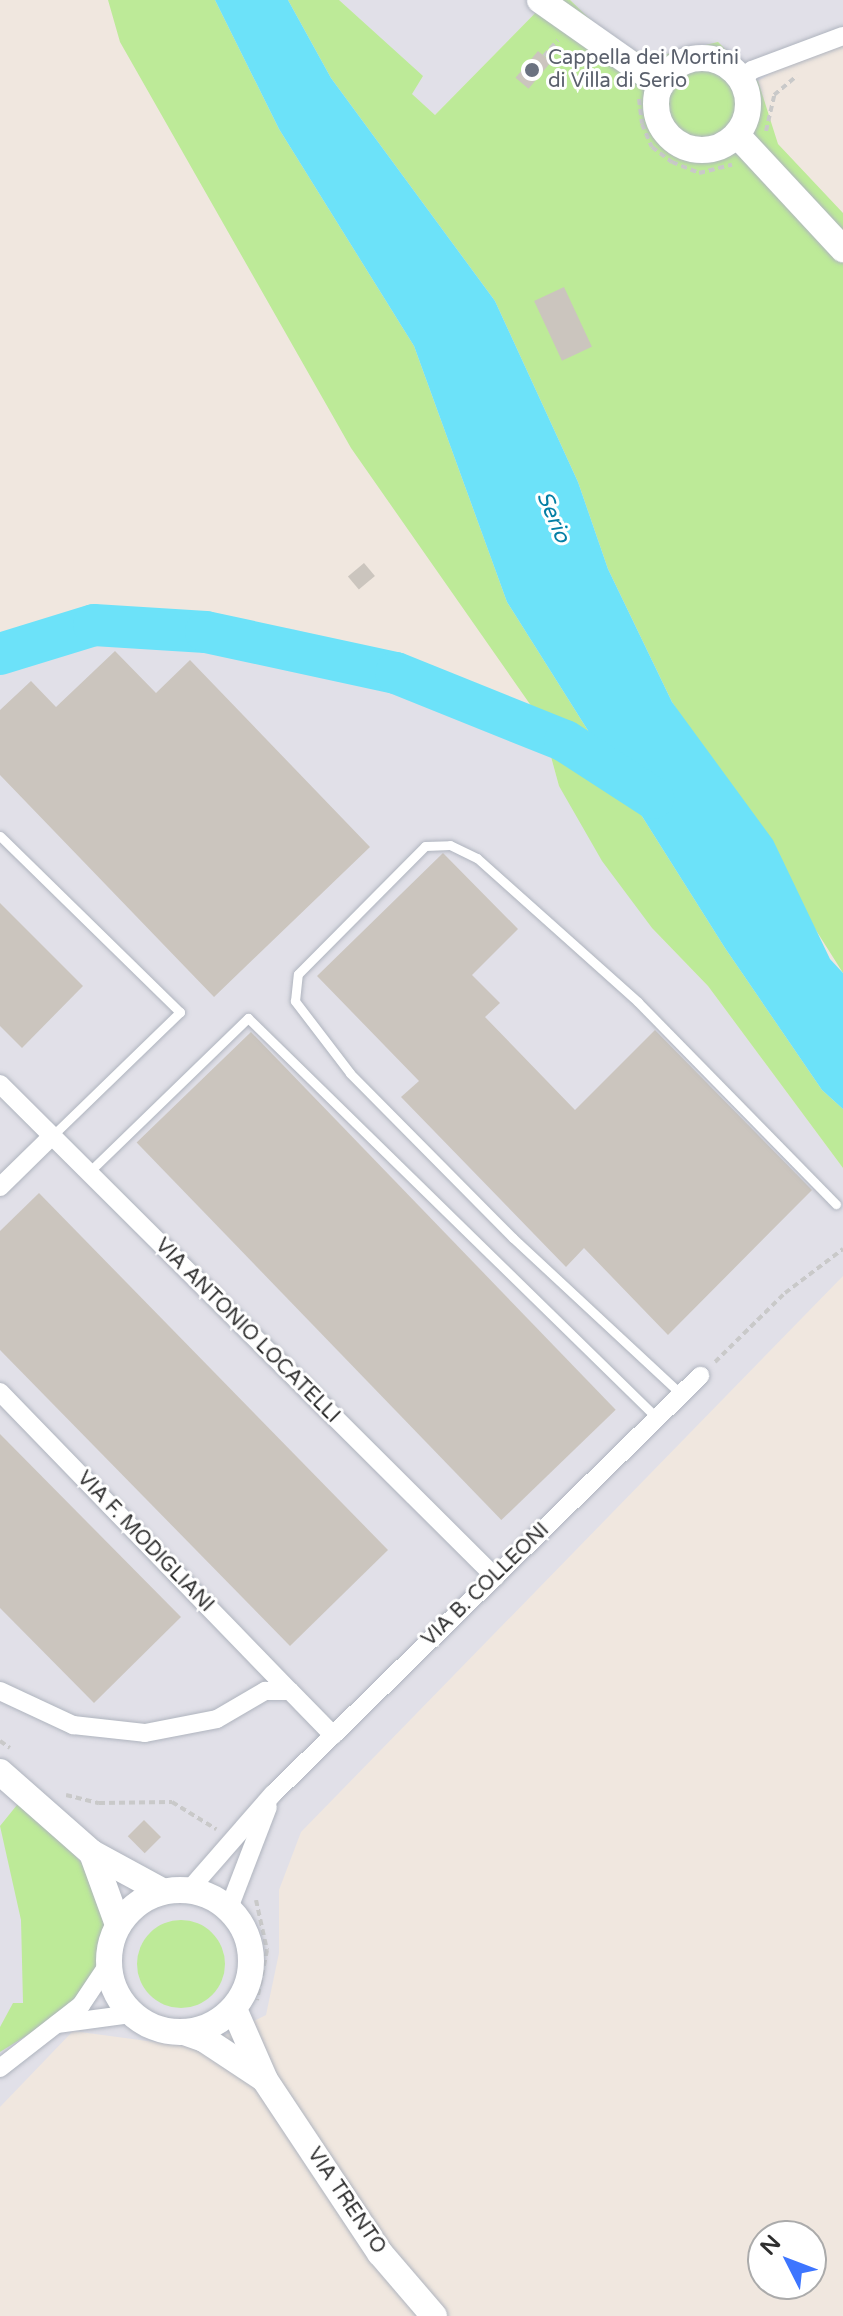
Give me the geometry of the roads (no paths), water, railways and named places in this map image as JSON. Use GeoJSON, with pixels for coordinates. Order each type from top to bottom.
{"type":"FeatureCollection","features":[{"type":"Feature","properties":{"kind":"street"},"geometry":{"type":"LineString","coordinates":[[540,0],[650,90],[657,114],[671,139],[698,151],[726,144],[737,135],[747,118],[748,98],[742,80],[724,63],[699,58],[676,66],[650,90]]}},
{"type":"Feature","properties":{"kind":"street"},"geometry":{"type":"LineString","coordinates":[[742,80],[752,70],[843,36]]}},
{"type":"Feature","properties":{"kind":"street"},"geometry":{"type":"LineString","coordinates":[[737,135],[843,249]]}},
{"type":"Feature","properties":{"kind":"street","name":"VIA ANTONIO LOCATELLI"},"geometry":{"type":"LineString","coordinates":[[0,1084],[495,1577]]}},
{"type":"Feature","properties":{"kind":"street"},"geometry":{"type":"LineString","coordinates":[[0,1187],[52,1136]]}},
{"type":"Feature","properties":{"kind":"street","name":"VIA B. COLLEONI"},"geometry":{"type":"LineString","coordinates":[[190,1889],[273,1794],[700,1376]]}},
{"type":"Feature","properties":{"kind":"street","name":"VIA F. MODIGLIANI"},"geometry":{"type":"LineString","coordinates":[[0,1392],[333,1735]]}},
{"type":"Feature","properties":{"kind":"street"},"geometry":{"type":"LineString","coordinates":[[0,1691],[73,1725],[145,1733],[217,1719],[265,1691],[290,1691]]}},
{"type":"Feature","properties":{"kind":"street"},"geometry":{"type":"LineString","coordinates":[[6,1761],[92,1853],[162,1891]]}},
{"type":"Feature","properties":{"kind":"street","name":"VIA B. COLLEONI"},"geometry":{"type":"LineString","coordinates":[[229,1908],[273,1794]]}},
{"type":"Feature","properties":{"kind":"street"},"geometry":{"type":"LineString","coordinates":[[92,1853],[118,1925]]}},
{"type":"Feature","properties":{"kind":"street"},"geometry":{"type":"LineString","coordinates":[[0,2068],[96,1990],[109,1963],[118,1925],[144,1899],[162,1891],[190,1889],[229,1908],[251,1946],[252,1969],[246,2010],[211,2025],[184,2032],[165,2031],[132,2014],[120,1999],[109,1963]]}},
{"type":"Feature","properties":{"kind":"street","name":"VIA TRENTO"},"geometry":{"type":"LineString","coordinates":[[246,2010],[265,2080],[380,2253],[434,2316]]}},
{"type":"Feature","properties":{"kind":"street"},"geometry":{"type":"LineString","coordinates":[[55,2024],[132,2014]]}},
{"type":"Feature","properties":{"kind":"street","name":"VIA TRENTO"},"geometry":{"type":"LineString","coordinates":[[184,2032],[221,2049],[265,2080]]}},
{"type":"Feature","properties":{"kind":"lane"},"geometry":{"type":"LineString","coordinates":[[0,836],[180,1012],[52,1136]]}},
{"type":"Feature","properties":{"kind":"lane"},"geometry":{"type":"LineString","coordinates":[[682,1395],[513,1238],[350,1073],[295,1001],[298,974],[425,846],[450,845],[477,858],[638,1002],[836,1204]]}},
{"type":"Feature","properties":{"kind":"lane"},"geometry":{"type":"LineString","coordinates":[[88,1173],[248,1018],[657,1418]]}},
{"type":"Feature","properties":{"kind":"water","name":"Serio"},"geometry":{"type":"Polygon","coordinates":[[[215,0],[288,0],[331,78],[495,301],[578,482],[608,569],[672,702],[773,840],[830,959],[843,973],[843,1109],[822,1090],[725,948],[507,602],[414,346],[279,129],[215,0]]]}},
{"type":"Feature","properties":{"kind":"waterway"},"geometry":{"type":"LineString","coordinates":[[0,654],[94,625],[206,632],[396,673],[565,741],[653,798]]}},
{"type":"Feature","properties":{"kind":"place","name":"Cappella dei Mortini di Villa di Serio"},"geometry":{"type":"Point","coordinates":[532,70]}}]}
